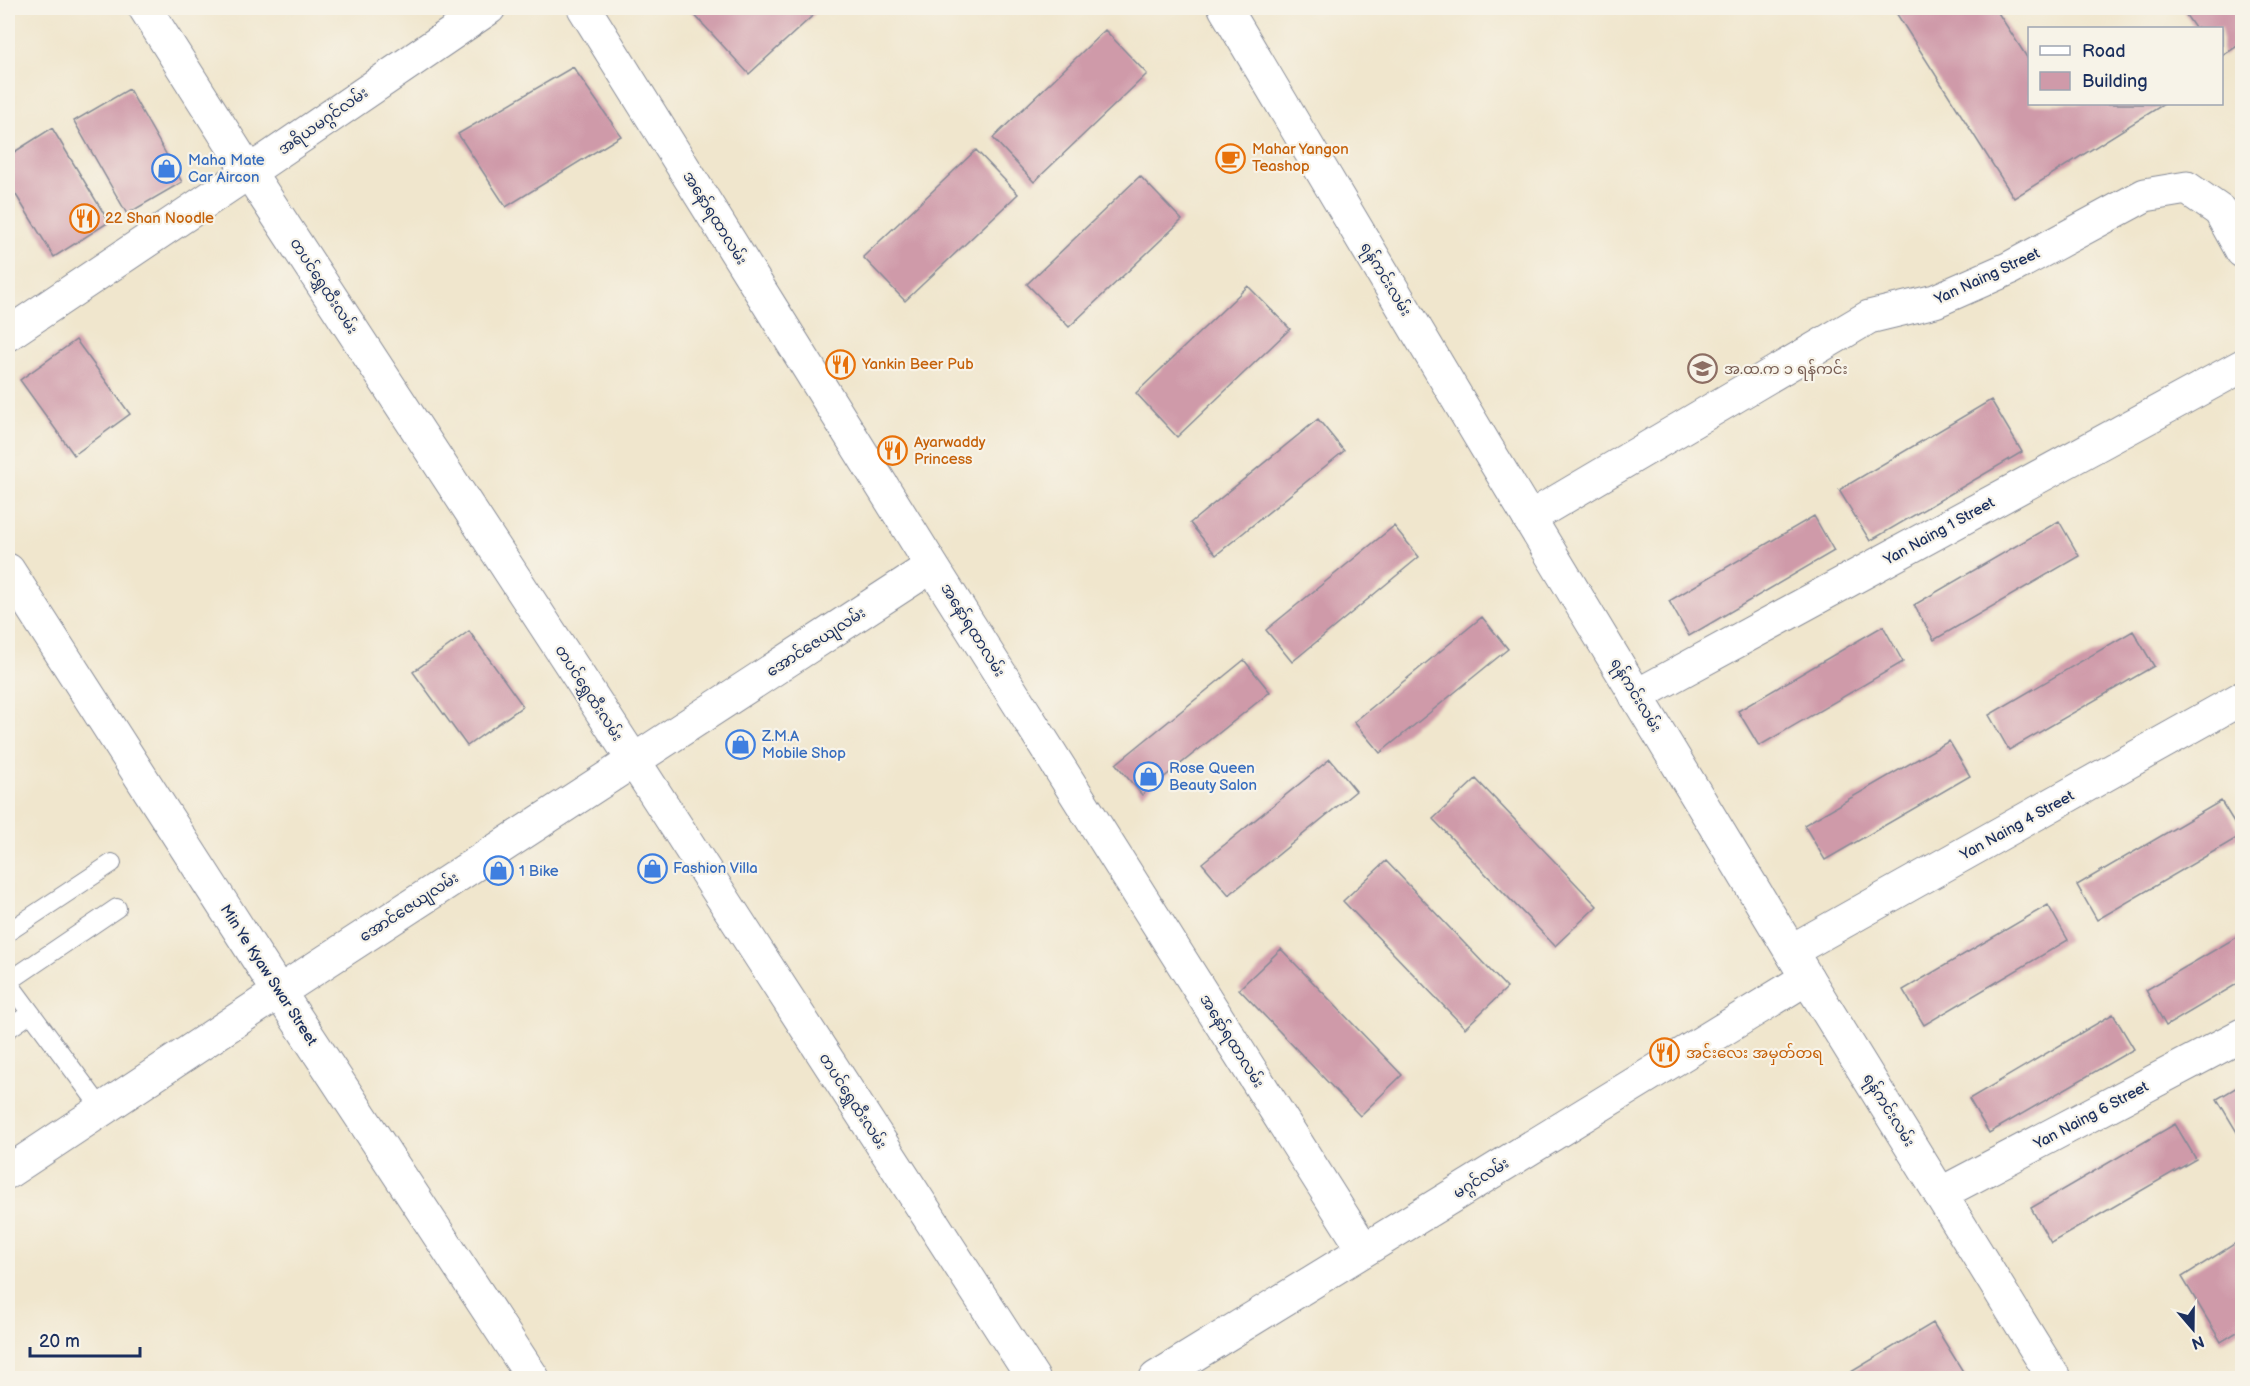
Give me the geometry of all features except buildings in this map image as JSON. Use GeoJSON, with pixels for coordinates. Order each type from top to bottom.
{"type":"FeatureCollection","features":[{"type":"Feature","properties":{"kind":"street","name":"တပင်ရွှေထီးလမ်း"},"geometry":{"type":"LineString","coordinates":[[145,8],[249,172],[1033,1378]]}},
{"type":"Feature","properties":{"kind":"street","name":"အရိယမဂ္ဂင်လမ်း"},"geometry":{"type":"LineString","coordinates":[[8,334],[489,8]]}},
{"type":"Feature","properties":{"kind":"street","name":"အနော်ရထာလမ်း"},"geometry":{"type":"LineString","coordinates":[[584,8],[932,566],[1364,1250]]}},
{"type":"Feature","properties":{"kind":"street","name":"ရန်ကင်းလမ်း"},"geometry":{"type":"LineString","coordinates":[[1225,8],[1528,518],[1799,965],[2054,1378]]}},
{"type":"Feature","properties":{"kind":"street","name":"Yan Naing Street"},"geometry":{"type":"LineString","coordinates":[[1528,518],[1869,317],[1935,301],[2010,268],[2145,195],[2187,188],[2220,210],[2242,250]]}},
{"type":"Feature","properties":{"kind":"street","name":"Yan Naing 1 Street"},"geometry":{"type":"LineString","coordinates":[[1636,696],[2242,366]]}},
{"type":"Feature","properties":{"kind":"street","name":"အောင်ဇေယျလမ်း"},"geometry":{"type":"LineString","coordinates":[[8,1172],[279,992],[932,566]]}},
{"type":"Feature","properties":{"kind":"street","name":"Min Ye Kyaw Swar Street"},"geometry":{"type":"LineString","coordinates":[[8,570],[279,992],[533,1378]]}},
{"type":"Feature","properties":{"kind":"street","name":"Yan Naing 4 Street"},"geometry":{"type":"LineString","coordinates":[[1799,965],[2242,698]]}},
{"type":"Feature","properties":{"kind":"street","name":"မဂ္ဂင်လမ်း"},"geometry":{"type":"LineString","coordinates":[[1156,1378],[1364,1250],[1799,965]]}},
{"type":"Feature","properties":{"kind":"street","name":"Yan Naing 6 Street"},"geometry":{"type":"LineString","coordinates":[[1940,1194],[2242,1035]]}},
{"type":"Feature","properties":{"kind":"lane"},"geometry":{"type":"LineString","coordinates":[[8,932],[112,863]]}},
{"type":"Feature","properties":{"kind":"lane"},"geometry":{"type":"LineString","coordinates":[[102,1109],[8,982],[117,908]]}},
{"type":"Feature","properties":{"kind":"lane"},"geometry":{"type":"LineString","coordinates":[[8,1029],[31,1013]]}},
{"type":"Feature","properties":{"kind":"place","name":"Mahar Yangon Teashop"},"geometry":{"type":"Point","coordinates":[1231,158]}},
{"type":"Feature","properties":{"kind":"place","name":"Maha Mate Car Aircon"},"geometry":{"type":"Point","coordinates":[167,169]}},
{"type":"Feature","properties":{"kind":"place","name":"22 Shan Noodle"},"geometry":{"type":"Point","coordinates":[84,218]}},
{"type":"Feature","properties":{"kind":"place","name":"Yankin Beer Pub"},"geometry":{"type":"Point","coordinates":[841,364]}},
{"type":"Feature","properties":{"kind":"place","name":"အ.ထ.က ၁ ရန်ကင်း"},"geometry":{"type":"Point","coordinates":[1703,369]}},
{"type":"Feature","properties":{"kind":"place","name":"Ayarwaddy Princess"},"geometry":{"type":"Point","coordinates":[893,451]}},
{"type":"Feature","properties":{"kind":"place","name":"Z.M.A Mobile Shop"},"geometry":{"type":"Point","coordinates":[741,745]}},
{"type":"Feature","properties":{"kind":"place","name":"Rose Queen Beauty Salon"},"geometry":{"type":"Point","coordinates":[1148,777]}},
{"type":"Feature","properties":{"kind":"place","name":"Fashion Villa"},"geometry":{"type":"Point","coordinates":[652,868]}},
{"type":"Feature","properties":{"kind":"place","name":"1 Bike"},"geometry":{"type":"Point","coordinates":[498,871]}},
{"type":"Feature","properties":{"kind":"place","name":"အင်းလေး အမှတ်တရ"},"geometry":{"type":"Point","coordinates":[1665,1053]}}]}
